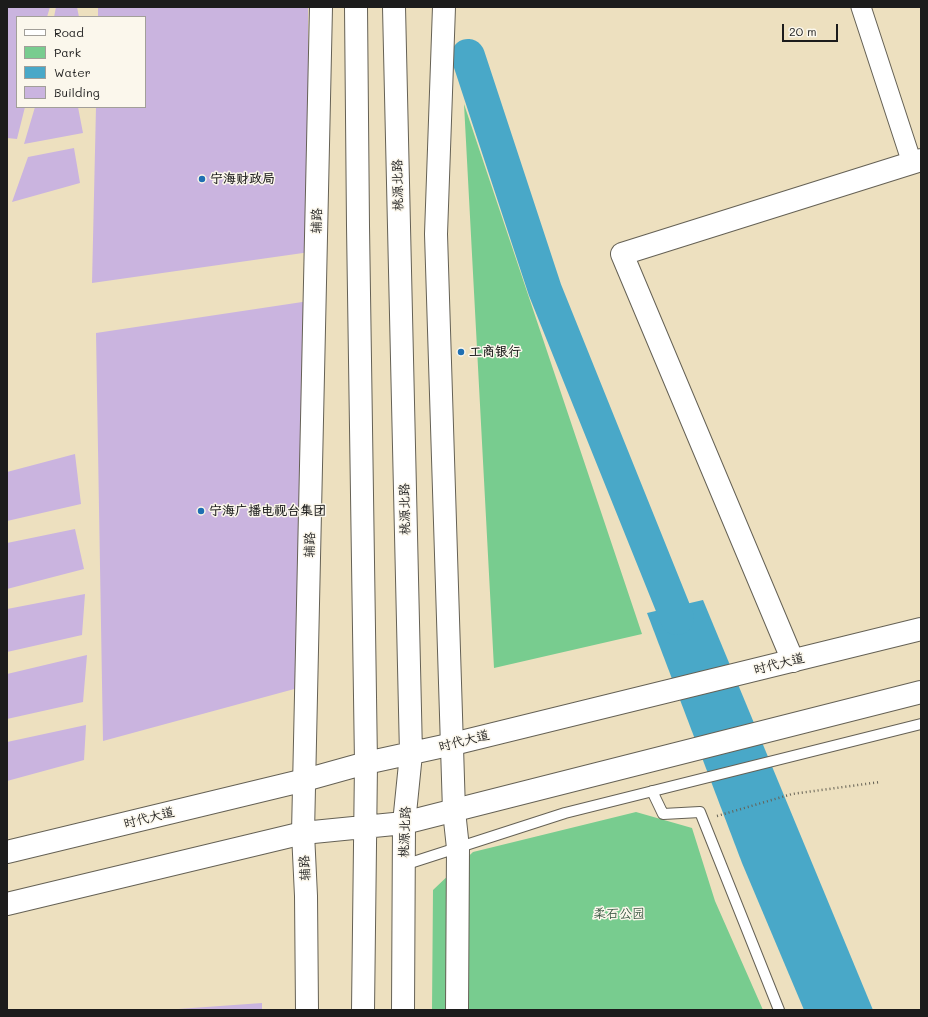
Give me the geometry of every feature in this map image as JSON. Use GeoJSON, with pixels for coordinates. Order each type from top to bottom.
{"type":"FeatureCollection","features":[{"type":"Feature","properties":{"kind":"main road","name":"辅路"},"geometry":{"type":"LineString","coordinates":[[307,1010],[306,896],[303,833],[322,7]]}},
{"type":"Feature","properties":{"kind":"main road"},"geometry":{"type":"LineString","coordinates":[[356,7],[366,763],[363,1010]]}},
{"type":"Feature","properties":{"kind":"main road","name":"桃源北路"},"geometry":{"type":"LineString","coordinates":[[394,7],[411,754],[404,824],[403,1010]]}},
{"type":"Feature","properties":{"kind":"main road"},"geometry":{"type":"LineString","coordinates":[[444,7],[436,234],[454,810],[458,848],[457,1010]]}},
{"type":"Feature","properties":{"kind":"main road"},"geometry":{"type":"LineString","coordinates":[[793,661],[622,254],[917,162]]}},
{"type":"Feature","properties":{"kind":"main road","name":"时代大道"},"geometry":{"type":"LineString","coordinates":[[7,852],[304,780],[366,763],[411,754],[921,629]]}},
{"type":"Feature","properties":{"kind":"main road"},"geometry":{"type":"LineString","coordinates":[[7,904],[303,833],[404,824],[921,692]]}},
{"type":"Feature","properties":{"kind":"street"},"geometry":{"type":"LineString","coordinates":[[861,7],[917,162]]}},
{"type":"Feature","properties":{"kind":"lane"},"geometry":{"type":"LineString","coordinates":[[404,865],[565,813],[921,724]]}},
{"type":"Feature","properties":{"kind":"lane"},"geometry":{"type":"LineString","coordinates":[[652,791],[663,814],[700,812],[779,1010]]}},
{"type":"Feature","properties":{"kind":"path"},"geometry":{"type":"LineString","coordinates":[[703,820],[792,794],[880,782]]}},
{"type":"Feature","properties":{"kind":"green space"},"geometry":{"type":"Polygon","coordinates":[[[464,104],[642,634],[494,668],[464,104]]]}},
{"type":"Feature","properties":{"kind":"green space","name":"柔石公园"},"geometry":{"type":"Polygon","coordinates":[[[636,812],[692,828],[715,901],[763,1010],[432,1010],[433,890],[473,852],[636,812]]]}},
{"type":"Feature","properties":{"kind":"water"},"geometry":{"type":"Polygon","coordinates":[[[703,600],[873,1010],[804,1010],[742,863],[647,613],[703,600]]]}},
{"type":"Feature","properties":{"kind":"building"},"geometry":{"type":"Polygon","coordinates":[[[7,7],[50,7],[47,16],[16,16],[16,108],[25,108],[17,139],[7,138],[7,7]]]}},
{"type":"Feature","properties":{"kind":"building"},"geometry":{"type":"Polygon","coordinates":[[[56,7],[77,7],[79,16],[54,16],[56,7]]]}},
{"type":"Feature","properties":{"kind":"building","name":"宁海财政局"},"geometry":{"type":"Polygon","coordinates":[[[98,7],[308,7],[310,252],[92,283],[96,108],[146,108],[146,16],[98,16],[98,7]]]}},
{"type":"Feature","properties":{"kind":"building"},"geometry":{"type":"Polygon","coordinates":[[[35,108],[78,108],[83,133],[24,144],[35,108]]]}},
{"type":"Feature","properties":{"kind":"building"},"geometry":{"type":"Polygon","coordinates":[[[74,148],[80,183],[12,202],[28,157],[74,148]]]}},
{"type":"Feature","properties":{"kind":"building","name":"宁海广播电视台集团"},"geometry":{"type":"Polygon","coordinates":[[[309,301],[298,688],[103,741],[96,333],[309,301]]]}},
{"type":"Feature","properties":{"kind":"building"},"geometry":{"type":"Polygon","coordinates":[[[75,454],[81,504],[7,521],[7,472],[75,454]]]}},
{"type":"Feature","properties":{"kind":"building"},"geometry":{"type":"Polygon","coordinates":[[[75,529],[84,569],[7,589],[7,543],[75,529]]]}},
{"type":"Feature","properties":{"kind":"building"},"geometry":{"type":"Polygon","coordinates":[[[85,594],[82,635],[7,652],[7,609],[85,594]]]}},
{"type":"Feature","properties":{"kind":"building"},"geometry":{"type":"Polygon","coordinates":[[[87,655],[83,702],[7,719],[7,674],[87,655]]]}},
{"type":"Feature","properties":{"kind":"building"},"geometry":{"type":"Polygon","coordinates":[[[86,725],[84,760],[7,781],[7,742],[86,725]]]}},
{"type":"Feature","properties":{"kind":"building"},"geometry":{"type":"Polygon","coordinates":[[[262,1003],[262,1010],[178,1010],[178,1009],[262,1003]]]}},
{"type":"Feature","properties":{"kind":"waterway"},"geometry":{"type":"LineString","coordinates":[[468,56],[545,290],[677,618]]}},
{"type":"Feature","properties":{"kind":"place","name":"宁海财政局"},"geometry":{"type":"Point","coordinates":[202,179]}},
{"type":"Feature","properties":{"kind":"place","name":"工商银行"},"geometry":{"type":"Point","coordinates":[461,352]}},
{"type":"Feature","properties":{"kind":"place","name":"宁海广播电视台集团"},"geometry":{"type":"Point","coordinates":[201,511]}}]}
